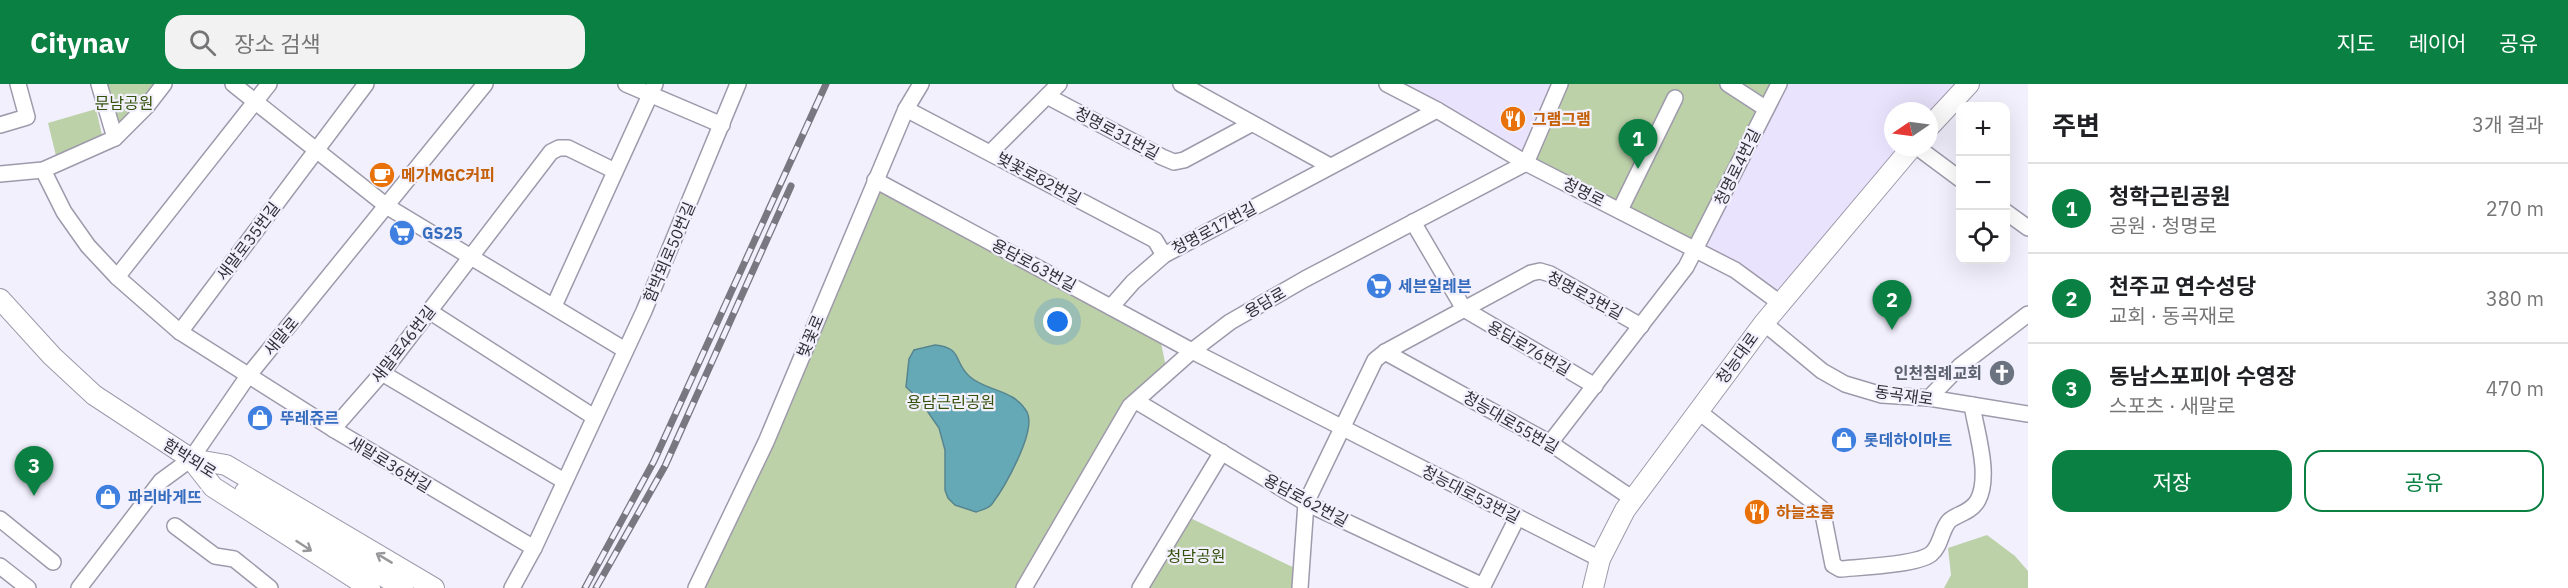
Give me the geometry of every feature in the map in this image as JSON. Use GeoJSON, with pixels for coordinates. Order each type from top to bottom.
{"type":"FeatureCollection","features":[{"type":"Feature","properties":{"kind":"main road"},"geometry":{"type":"LineString","coordinates":[[1938,117],[1969,84]]}},
{"type":"Feature","properties":{"kind":"main road","name":"청능대로"},"geometry":{"type":"LineString","coordinates":[[1593,588],[1600,559],[1625,510],[1764,322],[1904,156]]}},
{"type":"Feature","properties":{"kind":"main road","name":"함박뫼로"},"geometry":{"type":"LineString","coordinates":[[2,307],[94,395],[191,459],[403,588]]}},
{"type":"Feature","properties":{"kind":"main road"},"geometry":{"type":"LineString","coordinates":[[191,459],[213,487],[370,588]]}},
{"type":"Feature","properties":{"kind":"main road"},"geometry":{"type":"LineString","coordinates":[[191,459],[226,465],[434,588]]}},
{"type":"Feature","properties":{"kind":"street"},"geometry":{"type":"LineString","coordinates":[[0,125],[27,117],[18,84]]}},
{"type":"Feature","properties":{"kind":"street"},"geometry":{"type":"LineString","coordinates":[[99,84],[115,138]]}},
{"type":"Feature","properties":{"kind":"street"},"geometry":{"type":"LineString","coordinates":[[0,174],[43,170],[115,138],[147,106],[164,84]]}},
{"type":"Feature","properties":{"kind":"street"},"geometry":{"type":"LineString","coordinates":[[233,84],[388,207],[625,350]]}},
{"type":"Feature","properties":{"kind":"street"},"geometry":{"type":"LineString","coordinates":[[117,277],[269,84]]}},
{"type":"Feature","properties":{"kind":"street","name":"새말로35번길"},"geometry":{"type":"LineString","coordinates":[[180,332],[366,84]]}},
{"type":"Feature","properties":{"kind":"street","name":"새말로"},"geometry":{"type":"LineString","coordinates":[[79,588],[161,481],[191,459],[248,376],[388,207],[485,84]]}},
{"type":"Feature","properties":{"kind":"street"},"geometry":{"type":"LineString","coordinates":[[626,84],[653,89],[722,125]]}},
{"type":"Feature","properties":{"kind":"street","name":"함박뫼로50번길"},"geometry":{"type":"LineString","coordinates":[[512,588],[534,548],[625,350],[738,84]]}},
{"type":"Feature","properties":{"kind":"street","name":"벚꽃로"},"geometry":{"type":"LineString","coordinates":[[696,588],[766,442],[875,180],[906,109],[921,84]]}},
{"type":"Feature","properties":{"kind":"street"},"geometry":{"type":"LineString","coordinates":[[991,152],[1059,84]]}},
{"type":"Feature","properties":{"kind":"street"},"geometry":{"type":"LineString","coordinates":[[1181,84],[1330,166]]}},
{"type":"Feature","properties":{"kind":"street","name":"청명로"},"geometry":{"type":"LineString","coordinates":[[1386,84],[1437,110],[1526,163],[1735,270],[1780,303]]}},
{"type":"Feature","properties":{"kind":"street"},"geometry":{"type":"LineString","coordinates":[[1526,163],[1560,84]]}},
{"type":"Feature","properties":{"kind":"street"},"geometry":{"type":"LineString","coordinates":[[1728,84],[1765,108]]}},
{"type":"Feature","properties":{"kind":"street","name":"청명로4번길"},"geometry":{"type":"LineString","coordinates":[[1696,250],[1779,84]]}},
{"type":"Feature","properties":{"kind":"street"},"geometry":{"type":"LineString","coordinates":[[554,306],[653,89]]}},
{"type":"Feature","properties":{"kind":"street","name":"청명로31번길"},"geometry":{"type":"LineString","coordinates":[[1047,96],[1174,162],[1184,160],[1251,124]]}},
{"type":"Feature","properties":{"kind":"street"},"geometry":{"type":"LineString","coordinates":[[1620,210],[1675,98]]}},
{"type":"Feature","properties":{"kind":"street","name":"벚꽃로82번길"},"geometry":{"type":"LineString","coordinates":[[906,109],[1155,240],[1164,255]]}},
{"type":"Feature","properties":{"kind":"street","name":"청명로17번길"},"geometry":{"type":"LineString","coordinates":[[1111,307],[1133,282],[1164,255],[1437,110]]}},
{"type":"Feature","properties":{"kind":"street","name":"새말로46번길"},"geometry":{"type":"LineString","coordinates":[[333,429],[382,373],[551,153],[559,148],[568,148],[615,171]]}},
{"type":"Feature","properties":{"kind":"street"},"geometry":{"type":"LineString","coordinates":[[1929,156],[1956,176]]}},
{"type":"Feature","properties":{"kind":"street","name":"용담로"},"geometry":{"type":"LineString","coordinates":[[1024,588],[1130,406],[1191,351],[1239,317],[1305,279],[1526,163]]}},
{"type":"Feature","properties":{"kind":"street"},"geometry":{"type":"LineString","coordinates":[[43,170],[64,212],[88,246],[117,277],[180,332],[248,376]]}},
{"type":"Feature","properties":{"kind":"street","name":"용담로63번길"},"geometry":{"type":"LineString","coordinates":[[875,180],[1191,351]]}},
{"type":"Feature","properties":{"kind":"street"},"geometry":{"type":"LineString","coordinates":[[2010,215],[2028,228]]}},
{"type":"Feature","properties":{"kind":"street","name":"용담로76번길"},"geometry":{"type":"LineString","coordinates":[[1413,222],[1464,309],[1595,386]]}},
{"type":"Feature","properties":{"kind":"street","name":"청명로3번길"},"geometry":{"type":"LineString","coordinates":[[1550,443],[1641,326],[1696,250]]}},
{"type":"Feature","properties":{"kind":"street","name":"청명로3번길"},"geometry":{"type":"LineString","coordinates":[[1464,309],[1531,273],[1540,271],[1550,274],[1641,326]]}},
{"type":"Feature","properties":{"kind":"street"},"geometry":{"type":"LineString","coordinates":[[1300,588],[1306,503],[1375,360],[1384,351],[1464,309]]}},
{"type":"Feature","properties":{"kind":"street"},"geometry":{"type":"LineString","coordinates":[[429,311],[594,417]]}},
{"type":"Feature","properties":{"kind":"street"},"geometry":{"type":"LineString","coordinates":[[1929,398],[1960,366],[2028,315]]}},
{"type":"Feature","properties":{"kind":"street","name":"동곡재로"},"geometry":{"type":"LineString","coordinates":[[1764,322],[1822,371],[1845,384],[1882,395],[1929,398],[2028,414]]}},
{"type":"Feature","properties":{"kind":"street","name":"청능대로53번길"},"geometry":{"type":"LineString","coordinates":[[1191,351],[1600,559]]}},
{"type":"Feature","properties":{"kind":"street","name":"청능대로55번길"},"geometry":{"type":"LineString","coordinates":[[1384,351],[1550,443],[1633,499]]}},
{"type":"Feature","properties":{"kind":"street"},"geometry":{"type":"LineString","coordinates":[[382,373],[564,481]]}},
{"type":"Feature","properties":{"kind":"street","name":"새말로36번길"},"geometry":{"type":"LineString","coordinates":[[248,376],[534,548]]}},
{"type":"Feature","properties":{"kind":"street","name":"용담로62번길"},"geometry":{"type":"LineString","coordinates":[[1136,401],[1306,503],[1483,587]]}},
{"type":"Feature","properties":{"kind":"street"},"geometry":{"type":"LineString","coordinates":[[1698,411],[1822,509],[1833,565],[1840,569],[1916,561],[1932,553],[1949,521],[1963,515],[1978,501],[1982,486],[1983,458],[1972,405]]}},
{"type":"Feature","properties":{"kind":"street"},"geometry":{"type":"LineString","coordinates":[[1140,588],[1221,452]]}},
{"type":"Feature","properties":{"kind":"street"},"geometry":{"type":"LineString","coordinates":[[1483,587],[1517,518]]}},
{"type":"Feature","properties":{"kind":"street"},"geometry":{"type":"LineString","coordinates":[[0,519],[53,562]]}},
{"type":"Feature","properties":{"kind":"street"},"geometry":{"type":"LineString","coordinates":[[175,526],[215,556],[234,559],[270,588]]}},
{"type":"Feature","properties":{"kind":"street"},"geometry":{"type":"LineString","coordinates":[[0,566],[28,588]]}},
{"type":"Feature","properties":{"kind":"shaded area"},"geometry":{"type":"Polygon","coordinates":[[[1378,84],[1981,84],[1965,102],[1956,102],[1956,111],[1938,131],[1938,102],[1884,102],[1884,156],[1915,156],[1780,303],[1378,84]]]}},
{"type":"Feature","properties":{"kind":"green space","name":"문남공원"},"geometry":{"type":"Polygon","coordinates":[[[99,84],[164,84],[115,138],[99,84]]]}},
{"type":"Feature","properties":{"kind":"green space"},"geometry":{"type":"Polygon","coordinates":[[[1566,84],[1781,84],[1696,250],[1526,163],[1566,84]]]}},
{"type":"Feature","properties":{"kind":"green space"},"geometry":{"type":"Polygon","coordinates":[[[96,109],[102,135],[97,140],[56,156],[48,123],[96,109]]]}},
{"type":"Feature","properties":{"kind":"green space","name":"용담근린공원"},"geometry":{"type":"Polygon","coordinates":[[[875,180],[1159,333],[1167,372],[1136,401],[1024,588],[696,588],[875,180]]]}},
{"type":"Feature","properties":{"kind":"green space","name":"청담공원"},"geometry":{"type":"Polygon","coordinates":[[[1184,515],[1301,571],[1300,588],[1140,588],[1184,515]]]}},
{"type":"Feature","properties":{"kind":"green space"},"geometry":{"type":"Polygon","coordinates":[[[1987,535],[2015,556],[2028,571],[2028,588],[1944,588],[1951,575],[1948,548],[1987,535]]]}},
{"type":"Feature","properties":{"kind":"water"},"geometry":{"type":"Polygon","coordinates":[[[935,345],[950,349],[969,376],[983,385],[1014,398],[1027,412],[1029,421],[1027,432],[1011,473],[992,504],[976,512],[955,505],[948,498],[945,490],[945,450],[939,428],[919,399],[906,387],[909,359],[914,350],[935,345]]]}},
{"type":"Feature","properties":{"kind":"railway"},"geometry":{"type":"LineString","coordinates":[[585,588],[654,461],[826,84]]}},
{"type":"Feature","properties":{"kind":"railway"},"geometry":{"type":"LineString","coordinates":[[596,588],[665,466],[791,186]]}},
{"type":"Feature","properties":{"kind":"place","name":"그램그램"},"geometry":{"type":"Point","coordinates":[1513,119]}},
{"type":"Feature","properties":{"kind":"place","name":"청학근린공원"},"geometry":{"type":"Point","coordinates":[1638,169]}},
{"type":"Feature","properties":{"kind":"place","name":"메가MGC커피"},"geometry":{"type":"Point","coordinates":[382,175]}},
{"type":"Feature","properties":{"kind":"place","name":"GS25"},"geometry":{"type":"Point","coordinates":[402,233]}},
{"type":"Feature","properties":{"kind":"place","name":"세븐일레븐"},"geometry":{"type":"Point","coordinates":[1379,286]}},
{"type":"Feature","properties":{"kind":"place","name":"천주교 연수성당"},"geometry":{"type":"Point","coordinates":[1892,330]}},
{"type":"Feature","properties":{"kind":"place","name":"인천침례교회"},"geometry":{"type":"Point","coordinates":[2002,373]}},
{"type":"Feature","properties":{"kind":"place","name":"뚜레쥬르"},"geometry":{"type":"Point","coordinates":[260,418]}},
{"type":"Feature","properties":{"kind":"place","name":"롯데하이마트"},"geometry":{"type":"Point","coordinates":[1844,440]}},
{"type":"Feature","properties":{"kind":"place","name":"동남스포피아 수영장"},"geometry":{"type":"Point","coordinates":[34,496]}},
{"type":"Feature","properties":{"kind":"place","name":"파리바게뜨"},"geometry":{"type":"Point","coordinates":[108,497]}},
{"type":"Feature","properties":{"kind":"place","name":"하늘초롬"},"geometry":{"type":"Point","coordinates":[1757,512]}}]}
